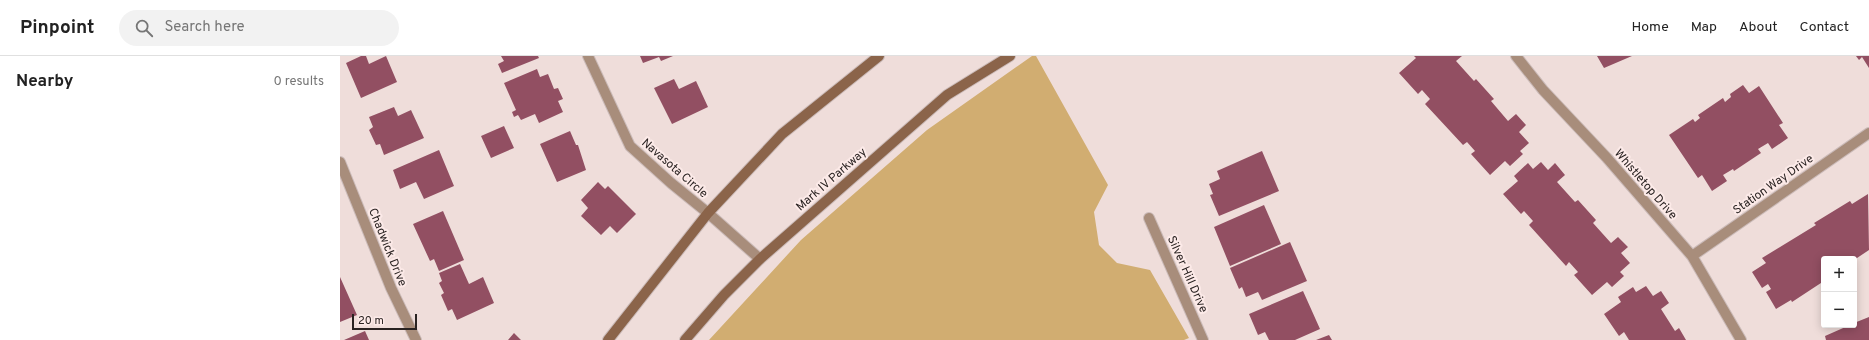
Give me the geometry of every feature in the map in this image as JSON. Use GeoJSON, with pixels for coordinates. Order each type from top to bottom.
{"type":"FeatureCollection","features":[{"type":"Feature","properties":{"kind":"main road"},"geometry":{"type":"LineString","coordinates":[[608,340],[708,213],[782,134],[880,56]]}},
{"type":"Feature","properties":{"kind":"main road","name":"Mark IV Parkway"},"geometry":{"type":"LineString","coordinates":[[685,340],[724,295],[760,259],[947,95],[1010,56]]}},
{"type":"Feature","properties":{"kind":"street","name":"Navasota Circle"},"geometry":{"type":"LineString","coordinates":[[588,56],[630,146],[760,259]]}},
{"type":"Feature","properties":{"kind":"street","name":"Whistletop Drive"},"geometry":{"type":"LineString","coordinates":[[1516,56],[1544,90],[1607,158],[1692,256],[1741,340]]}},
{"type":"Feature","properties":{"kind":"street","name":"Station Way Drive"},"geometry":{"type":"LineString","coordinates":[[1692,256],[1869,133]]}},
{"type":"Feature","properties":{"kind":"street","name":"Chadwick Drive"},"geometry":{"type":"LineString","coordinates":[[340,162],[394,295],[416,340]]}},
{"type":"Feature","properties":{"kind":"street","name":"Silver Hill Drive"},"geometry":{"type":"LineString","coordinates":[[1149,218],[1203,340]]}},
{"type":"Feature","properties":{"kind":"shaded area"},"geometry":{"type":"Polygon","coordinates":[[[1032,56],[1036,56],[1108,185],[1094,212],[1099,245],[1117,263],[1150,270],[1189,338],[1184,340],[709,340],[801,240],[927,130],[1032,56]]]}},
{"type":"Feature","properties":{"kind":"building"},"geometry":{"type":"Polygon","coordinates":[[[361,56],[366,56],[369,64],[386,56],[397,82],[361,98],[346,63],[361,56]]]}},
{"type":"Feature","properties":{"kind":"building"},"geometry":{"type":"Polygon","coordinates":[[[501,56],[538,56],[539,58],[502,73],[498,64],[504,61],[501,56]]]}},
{"type":"Feature","properties":{"kind":"building"},"geometry":{"type":"Polygon","coordinates":[[[640,56],[673,56],[661,61],[659,57],[643,63],[640,56]]]}},
{"type":"Feature","properties":{"kind":"building"},"geometry":{"type":"Polygon","coordinates":[[[1414,56],[1462,56],[1456,61],[1474,81],[1476,79],[1494,99],[1491,101],[1508,121],[1516,114],[1526,125],[1519,132],[1529,143],[1520,151],[1523,154],[1510,166],[1505,161],[1490,175],[1471,154],[1475,151],[1467,142],[1463,145],[1425,104],[1430,99],[1422,90],[1418,94],[1399,73],[1416,58],[1414,56]]]}},
{"type":"Feature","properties":{"kind":"building"},"geometry":{"type":"Polygon","coordinates":[[[1597,56],[1632,56],[1604,68],[1597,56]]]}},
{"type":"Feature","properties":{"kind":"building"},"geometry":{"type":"Polygon","coordinates":[[[1856,56],[1869,56],[1869,68],[1862,57],[1859,60],[1856,56]]]}},
{"type":"Feature","properties":{"kind":"building"},"geometry":{"type":"Polygon","coordinates":[[[537,69],[540,77],[548,74],[554,89],[558,88],[563,99],[558,101],[563,112],[539,123],[535,114],[521,120],[518,115],[514,117],[512,112],[516,110],[504,83],[537,69]]]}},
{"type":"Feature","properties":{"kind":"building"},"geometry":{"type":"Polygon","coordinates":[[[674,79],[679,89],[696,81],[708,107],[672,124],[654,88],[674,79]]]}},
{"type":"Feature","properties":{"kind":"building"},"geometry":{"type":"Polygon","coordinates":[[[1743,85],[1749,93],[1759,86],[1783,123],[1779,125],[1788,138],[1772,149],[1768,143],[1758,149],[1761,153],[1734,171],[1733,169],[1723,175],[1727,181],[1712,191],[1702,175],[1698,178],[1669,135],[1693,119],[1695,122],[1700,118],[1698,115],[1723,98],[1725,102],[1731,97],[1730,94],[1743,85]]]}},
{"type":"Feature","properties":{"kind":"building"},"geometry":{"type":"Polygon","coordinates":[[[394,107],[398,116],[411,110],[424,138],[384,155],[380,144],[376,145],[369,130],[373,127],[369,117],[394,107]]]}},
{"type":"Feature","properties":{"kind":"building"},"geometry":{"type":"Polygon","coordinates":[[[504,126],[514,148],[491,158],[481,136],[504,126]]]}},
{"type":"Feature","properties":{"kind":"building"},"geometry":{"type":"Polygon","coordinates":[[[570,131],[576,145],[578,145],[586,170],[557,182],[540,144],[570,131]]]}},
{"type":"Feature","properties":{"kind":"building"},"geometry":{"type":"Polygon","coordinates":[[[439,150],[454,186],[424,199],[416,182],[400,189],[393,170],[439,150]]]}},
{"type":"Feature","properties":{"kind":"building"},"geometry":{"type":"Polygon","coordinates":[[[1262,151],[1279,191],[1219,216],[1210,195],[1213,194],[1209,184],[1220,179],[1217,171],[1262,151]]]}},
{"type":"Feature","properties":{"kind":"building"},"geometry":{"type":"Polygon","coordinates":[[[1541,162],[1548,170],[1555,163],[1565,175],[1557,182],[1575,202],[1578,200],[1596,220],[1593,223],[1611,243],[1618,237],[1628,247],[1621,253],[1630,263],[1620,272],[1624,276],[1612,287],[1607,282],[1592,295],[1574,275],[1578,272],[1569,262],[1566,266],[1529,225],[1533,221],[1524,211],[1521,214],[1503,194],[1518,181],[1514,176],[1528,163],[1533,169],[1541,162]]]}},
{"type":"Feature","properties":{"kind":"building"},"geometry":{"type":"Polygon","coordinates":[[[598,182],[605,189],[608,186],[636,214],[617,233],[610,226],[601,235],[581,216],[588,208],[581,200],[598,182]]]}},
{"type":"Feature","properties":{"kind":"building"},"geometry":{"type":"Polygon","coordinates":[[[1868,194],[1869,250],[1857,258],[1857,256],[1821,256],[1821,283],[1792,302],[1791,300],[1776,309],[1766,292],[1771,289],[1768,284],[1762,288],[1752,272],[1766,263],[1762,258],[1816,225],[1814,223],[1850,201],[1852,204],[1868,194]]]}},
{"type":"Feature","properties":{"kind":"building"},"geometry":{"type":"Polygon","coordinates":[[[1264,205],[1281,244],[1230,266],[1214,227],[1264,205]]]}},
{"type":"Feature","properties":{"kind":"building"},"geometry":{"type":"Polygon","coordinates":[[[443,211],[464,260],[439,271],[434,259],[430,261],[413,224],[443,211]]]}},
{"type":"Feature","properties":{"kind":"building"},"geometry":{"type":"Polygon","coordinates":[[[1290,242],[1307,281],[1262,300],[1258,292],[1246,297],[1242,287],[1239,289],[1230,268],[1290,242]]]}},
{"type":"Feature","properties":{"kind":"building"},"geometry":{"type":"Polygon","coordinates":[[[460,264],[469,284],[483,277],[494,303],[457,320],[452,309],[448,311],[441,295],[444,293],[439,283],[442,281],[439,273],[460,264]]]}},
{"type":"Feature","properties":{"kind":"building"},"geometry":{"type":"Polygon","coordinates":[[[340,277],[357,315],[340,322],[340,277]]]}},
{"type":"Feature","properties":{"kind":"building"},"geometry":{"type":"Polygon","coordinates":[[[1646,286],[1653,296],[1661,291],[1669,303],[1661,309],[1675,331],[1679,328],[1686,340],[1629,340],[1624,332],[1619,336],[1604,314],[1621,302],[1618,297],[1633,287],[1636,292],[1646,286]]]}},
{"type":"Feature","properties":{"kind":"building"},"geometry":{"type":"Polygon","coordinates":[[[1303,291],[1320,329],[1295,340],[1269,340],[1265,332],[1258,335],[1249,314],[1303,291]]]}},
{"type":"Feature","properties":{"kind":"building"},"geometry":{"type":"Polygon","coordinates":[[[1869,317],[1869,340],[1826,340],[1825,336],[1843,328],[1857,328],[1857,322],[1869,317]]]}},
{"type":"Feature","properties":{"kind":"building"},"geometry":{"type":"Polygon","coordinates":[[[365,331],[369,340],[344,340],[365,331]]]}},
{"type":"Feature","properties":{"kind":"building"},"geometry":{"type":"Polygon","coordinates":[[[514,333],[521,340],[508,340],[514,333]]]}},
{"type":"Feature","properties":{"kind":"building"},"geometry":{"type":"Polygon","coordinates":[[[1329,335],[1332,340],[1316,340],[1329,335]]]}}]}
